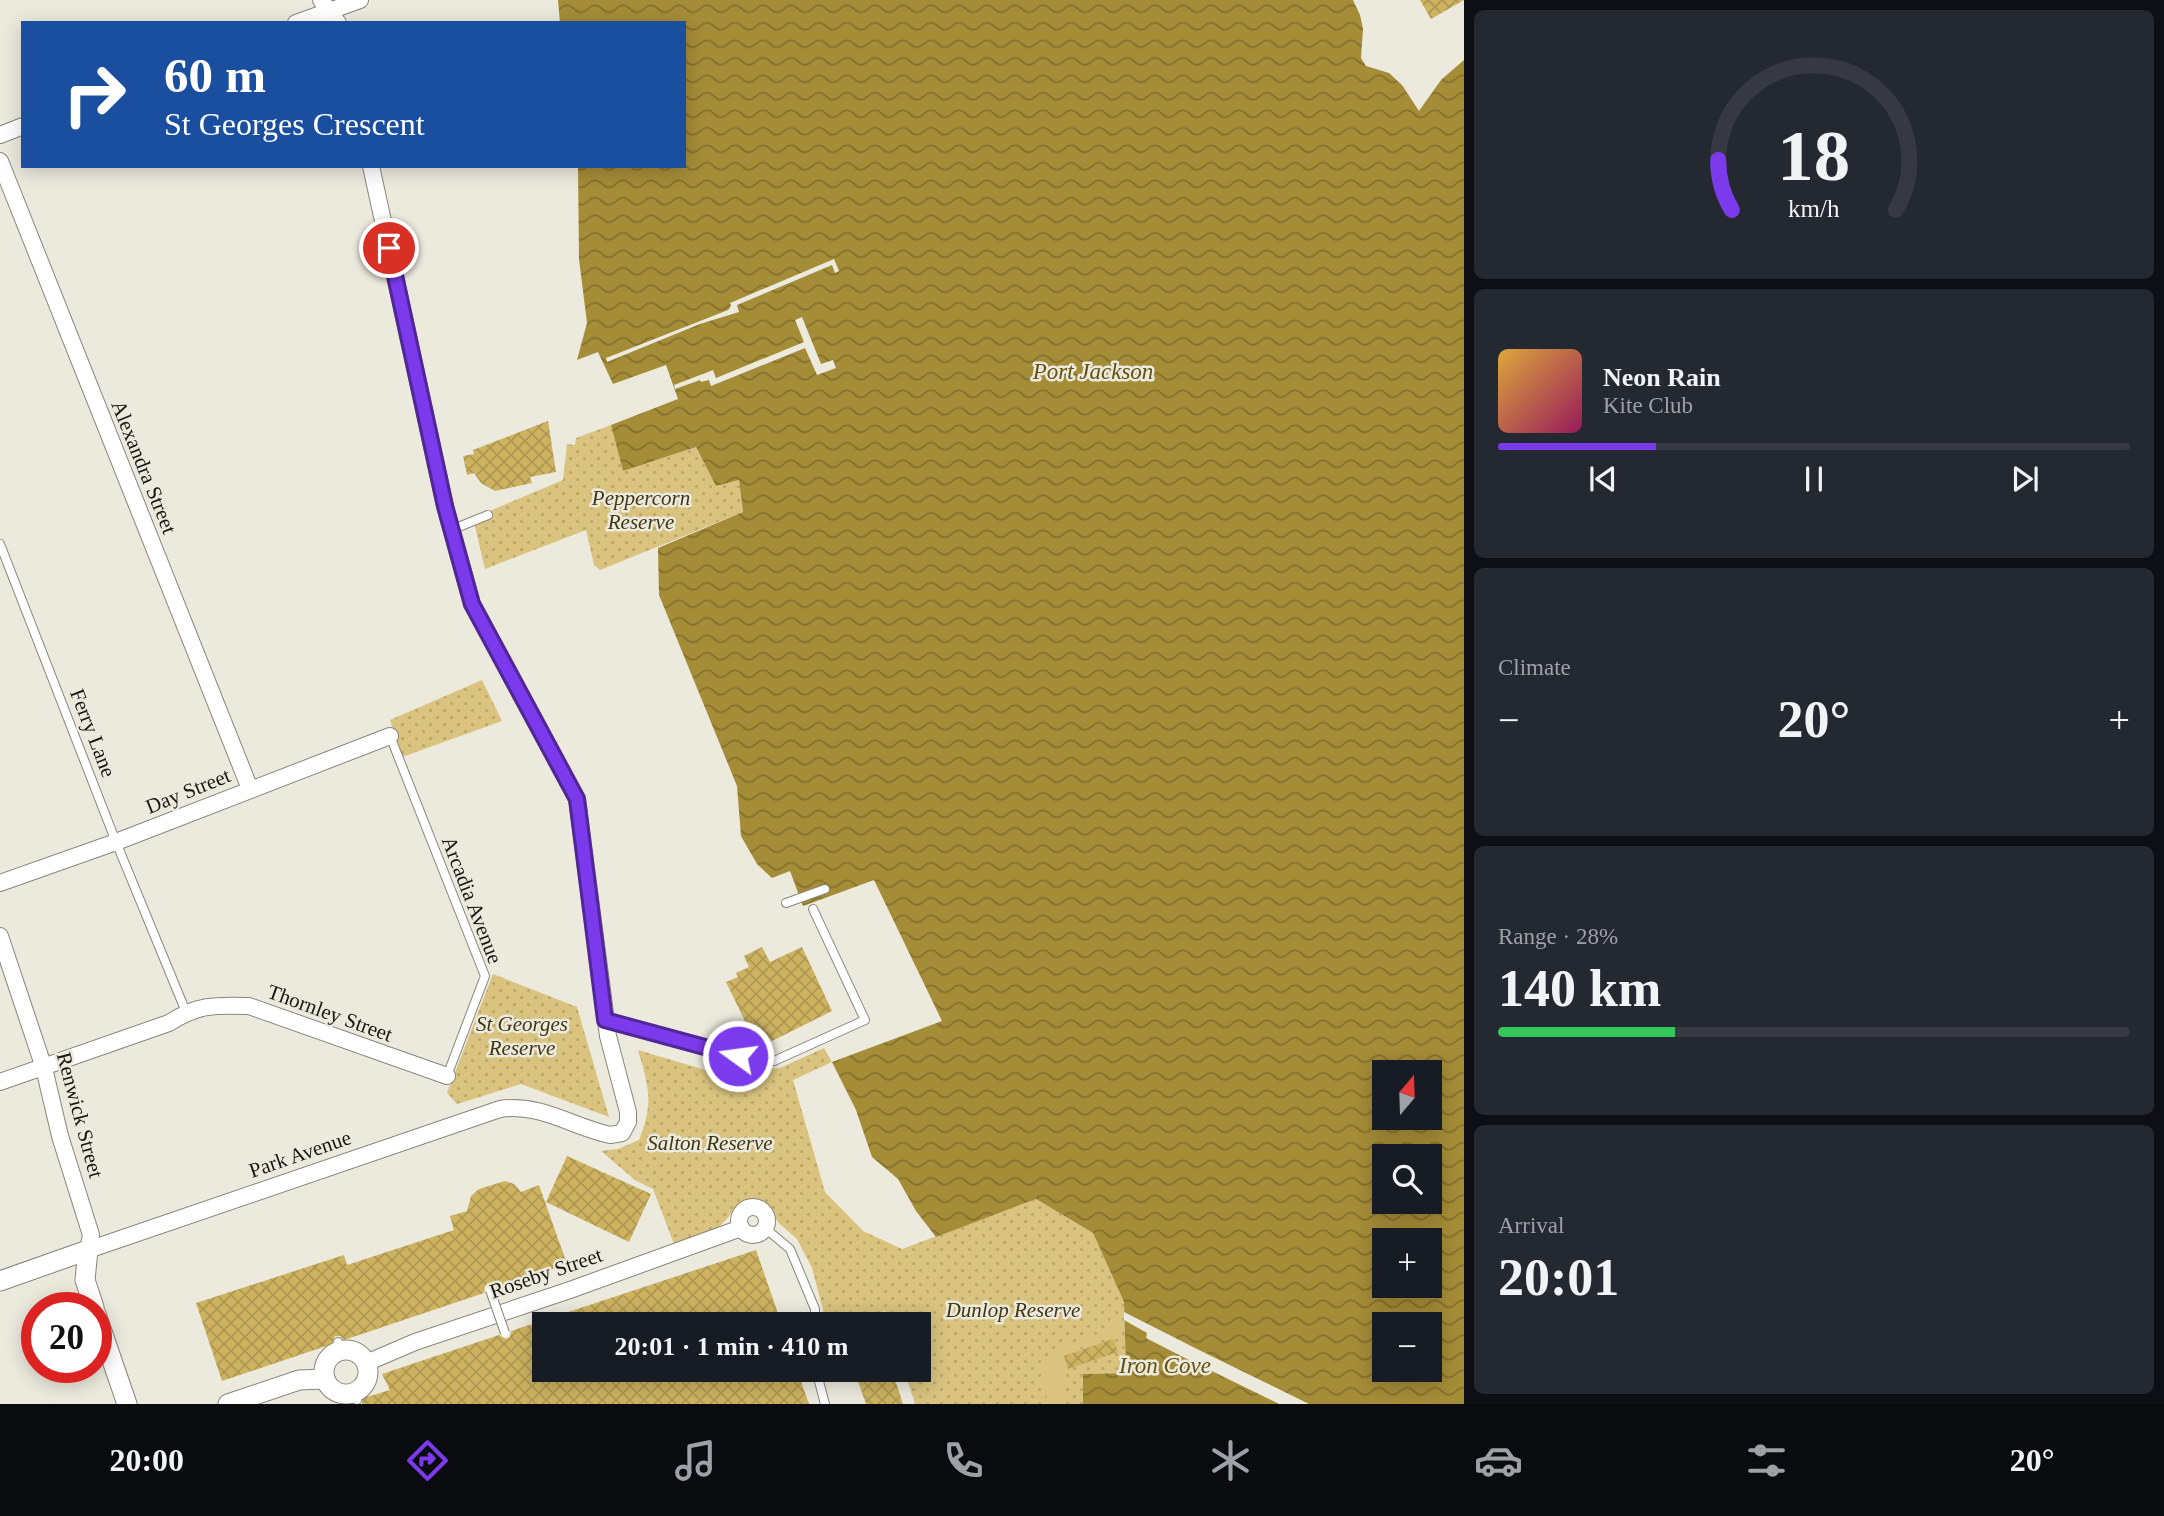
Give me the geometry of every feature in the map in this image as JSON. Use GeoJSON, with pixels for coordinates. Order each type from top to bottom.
{"type":"FeatureCollection","features":[{"type":"Feature","properties":{"kind":"street"},"geometry":{"type":"LineString","coordinates":[[302,21],[360,0]]}},
{"type":"Feature","properties":{"kind":"street"},"geometry":{"type":"LineString","coordinates":[[0,135],[21,127]]}},
{"type":"Feature","properties":{"kind":"street","name":"Alexandra Street"},"geometry":{"type":"LineString","coordinates":[[0,161],[250,789]]}},
{"type":"Feature","properties":{"kind":"street"},"geometry":{"type":"LineString","coordinates":[[371,168],[451,530],[472,604],[577,799],[605,1020]]}},
{"type":"Feature","properties":{"kind":"street","name":"Day Street"},"geometry":{"type":"LineString","coordinates":[[0,883],[116,842],[390,736]]}},
{"type":"Feature","properties":{"kind":"street","name":"Renwick Street"},"geometry":{"type":"LineString","coordinates":[[0,936],[44,1068],[60,1136],[91,1235],[85,1280],[89,1292]]}},
{"type":"Feature","properties":{"kind":"street","name":"Thornley Street"},"geometry":{"type":"LineString","coordinates":[[0,1082],[169,1023],[186,1012],[219,1005],[249,1006],[447,1076]]}},
{"type":"Feature","properties":{"kind":"street","name":"Park Avenue"},"geometry":{"type":"LineString","coordinates":[[0,1281],[500,1109],[513,1107],[537,1111],[603,1133],[617,1135],[625,1130],[629,1117],[605,1020]]}},
{"type":"Feature","properties":{"kind":"street","name":"Roseby Street"},"geometry":{"type":"LineString","coordinates":[[755,1207],[766,1214],[765,1228],[753,1235],[744,1232],[741,1228],[741,1214],[748,1208],[755,1207]]}},
{"type":"Feature","properties":{"kind":"street","name":"Roseby Street"},"geometry":{"type":"LineString","coordinates":[[366,1363],[415,1342],[741,1228]]}},
{"type":"Feature","properties":{"kind":"street"},"geometry":{"type":"LineString","coordinates":[[340,1347],[355,1353],[366,1363],[368,1377],[356,1397],[340,1394],[325,1379],[329,1358],[340,1347]]}},
{"type":"Feature","properties":{"kind":"street"},"geometry":{"type":"LineString","coordinates":[[112,1360],[127,1404]]}},
{"type":"Feature","properties":{"kind":"street"},"geometry":{"type":"LineString","coordinates":[[228,1404],[299,1380],[325,1379]]}},
{"type":"Feature","properties":{"kind":"lane"},"geometry":{"type":"LineString","coordinates":[[451,530],[488,515]]}},
{"type":"Feature","properties":{"kind":"lane","name":"Ferry Lane"},"geometry":{"type":"LineString","coordinates":[[0,544],[116,842],[186,1012]]}},
{"type":"Feature","properties":{"kind":"lane","name":"Arcadia Avenue"},"geometry":{"type":"LineString","coordinates":[[390,736],[485,976],[447,1076]]}},
{"type":"Feature","properties":{"kind":"lane"},"geometry":{"type":"LineString","coordinates":[[786,903],[825,889]]}},
{"type":"Feature","properties":{"kind":"lane"},"geometry":{"type":"LineString","coordinates":[[605,1020],[717,1051],[774,1061],[865,1020],[813,909]]}},
{"type":"Feature","properties":{"kind":"lane"},"geometry":{"type":"LineString","coordinates":[[765,1228],[790,1249],[815,1312]]}},
{"type":"Feature","properties":{"kind":"lane"},"geometry":{"type":"LineString","coordinates":[[490,1290],[505,1333]]}},
{"type":"Feature","properties":{"kind":"lane"},"geometry":{"type":"LineString","coordinates":[[819,1382],[825,1404]]}},
{"type":"Feature","properties":{"kind":"green space","name":"Peppercorn Reserve"},"geometry":{"type":"Polygon","coordinates":[[[611,425],[623,471],[696,447],[716,486],[739,480],[743,512],[600,570],[594,565],[586,530],[485,569],[473,518],[563,480],[567,444],[575,445],[576,438],[611,425]]]}},
{"type":"Feature","properties":{"kind":"green space"},"geometry":{"type":"Polygon","coordinates":[[[482,680],[502,721],[402,757],[390,720],[482,680]]]}},
{"type":"Feature","properties":{"kind":"green space","name":"St Georges Reserve"},"geometry":{"type":"Polygon","coordinates":[[[493,974],[577,1007],[609,1117],[521,1084],[457,1104],[447,1093],[493,974]]]}},
{"type":"Feature","properties":{"kind":"green space","name":"Dunlop Reserve"},"geometry":{"type":"Polygon","coordinates":[[[824,1048],[832,1062],[793,1080],[825,1192],[863,1231],[902,1249],[1036,1199],[1093,1233],[1124,1302],[1126,1373],[1083,1374],[1083,1404],[915,1404],[908,1382],[931,1382],[931,1312],[824,1312],[812,1268],[797,1239],[761,1202],[744,1203],[712,1232],[674,1244],[653,1189],[635,1180],[601,1151],[618,1149],[639,1140],[644,1127],[648,1095],[638,1050],[729,1077],[737,1061],[762,1070],[780,1068],[824,1048]]]}},
{"type":"Feature","properties":{"kind":"green space"},"geometry":{"type":"Polygon","coordinates":[[[1112,1305],[1119,1322],[1118,1335],[1064,1353],[1063,1404],[1051,1404],[1041,1380],[1048,1357],[1059,1348],[1109,1330],[1112,1305]]]}},
{"type":"Feature","properties":{"kind":"water","name":"Port Jackson"},"geometry":{"type":"Polygon","coordinates":[[[558,0],[1353,0],[1363,29],[1361,58],[1366,66],[1389,73],[1402,85],[1419,111],[1441,80],[1464,60],[1464,1404],[1083,1404],[1083,1374],[1126,1373],[1124,1302],[1093,1233],[1036,1199],[936,1237],[916,1211],[898,1179],[872,1157],[856,1110],[832,1062],[942,1021],[874,880],[803,906],[790,871],[772,878],[757,864],[741,836],[737,786],[659,595],[658,548],[743,512],[739,480],[716,486],[696,447],[623,471],[611,425],[678,399],[666,365],[613,384],[598,352],[577,360],[587,323],[579,259],[578,168],[686,168],[686,21],[560,21],[558,0]]]}},
{"type":"Feature","properties":{"kind":"pier"},"geometry":{"type":"Polygon","coordinates":[[[834,259],[839,271],[835,273],[832,265],[737,305],[739,312],[700,324],[607,362],[606,358],[728,310],[730,303],[834,259]]]}},
{"type":"Feature","properties":{"kind":"pier"},"geometry":{"type":"Polygon","coordinates":[[[802,317],[821,364],[833,360],[836,368],[817,375],[805,348],[711,386],[709,380],[700,380],[675,389],[674,385],[713,370],[716,378],[804,342],[795,320],[802,317]]]}},
{"type":"Feature","properties":{"kind":"pier"},"geometry":{"type":"Polygon","coordinates":[[[1124,1312],[1309,1404],[1279,1404],[1183,1357],[1146,1338],[1147,1333],[1124,1320],[1124,1312]]]}},
{"type":"Feature","properties":{"kind":"building"},"geometry":{"type":"Polygon","coordinates":[[[1420,0],[1464,0],[1431,19],[1420,0]]]}},
{"type":"Feature","properties":{"kind":"building"},"geometry":{"type":"Polygon","coordinates":[[[548,421],[556,472],[530,477],[532,483],[495,491],[481,483],[474,473],[467,475],[463,456],[474,454],[473,450],[548,421]]]}},
{"type":"Feature","properties":{"kind":"building"},"geometry":{"type":"Polygon","coordinates":[[[762,947],[770,962],[802,947],[832,1011],[758,1048],[726,982],[738,977],[736,973],[749,967],[744,956],[762,947]]]}},
{"type":"Feature","properties":{"kind":"building"},"geometry":{"type":"Polygon","coordinates":[[[567,1156],[651,1194],[629,1242],[546,1202],[567,1156]]]}},
{"type":"Feature","properties":{"kind":"building"},"geometry":{"type":"Polygon","coordinates":[[[505,1181],[514,1184],[521,1192],[539,1185],[567,1264],[496,1288],[489,1284],[485,1286],[484,1293],[344,1340],[335,1336],[332,1344],[222,1381],[196,1303],[344,1255],[347,1265],[454,1230],[450,1216],[467,1211],[471,1196],[479,1189],[505,1181]]]}},
{"type":"Feature","properties":{"kind":"building"},"geometry":{"type":"Polygon","coordinates":[[[756,1250],[777,1312],[568,1312],[756,1250]]]}},
{"type":"Feature","properties":{"kind":"building"},"geometry":{"type":"Polygon","coordinates":[[[532,1324],[532,1382],[801,1382],[809,1404],[362,1404],[363,1398],[390,1390],[382,1374],[499,1335],[506,1339],[510,1337],[511,1331],[532,1324]]]}},
{"type":"Feature","properties":{"kind":"building"},"geometry":{"type":"Polygon","coordinates":[[[1113,1339],[1118,1352],[1068,1369],[1064,1356],[1113,1339]]]}},
{"type":"Feature","properties":{"kind":"building"},"geometry":{"type":"Polygon","coordinates":[[[858,1382],[896,1382],[903,1404],[866,1404],[858,1382]]]}},
{"type":"Feature","properties":{"kind":"route"},"geometry":{"type":"LineString","coordinates":[[389,248],[445,506],[472,604],[577,799],[605,1020],[738,1056]]}},
{"type":"Feature","properties":{"kind":"park label","name":"Salton Reserve"},"geometry":{"type":"Point","coordinates":[710,1143]}},
{"type":"Feature","properties":{"kind":"water label","name":"Iron Cove"},"geometry":{"type":"Point","coordinates":[1165,1365]}}]}
